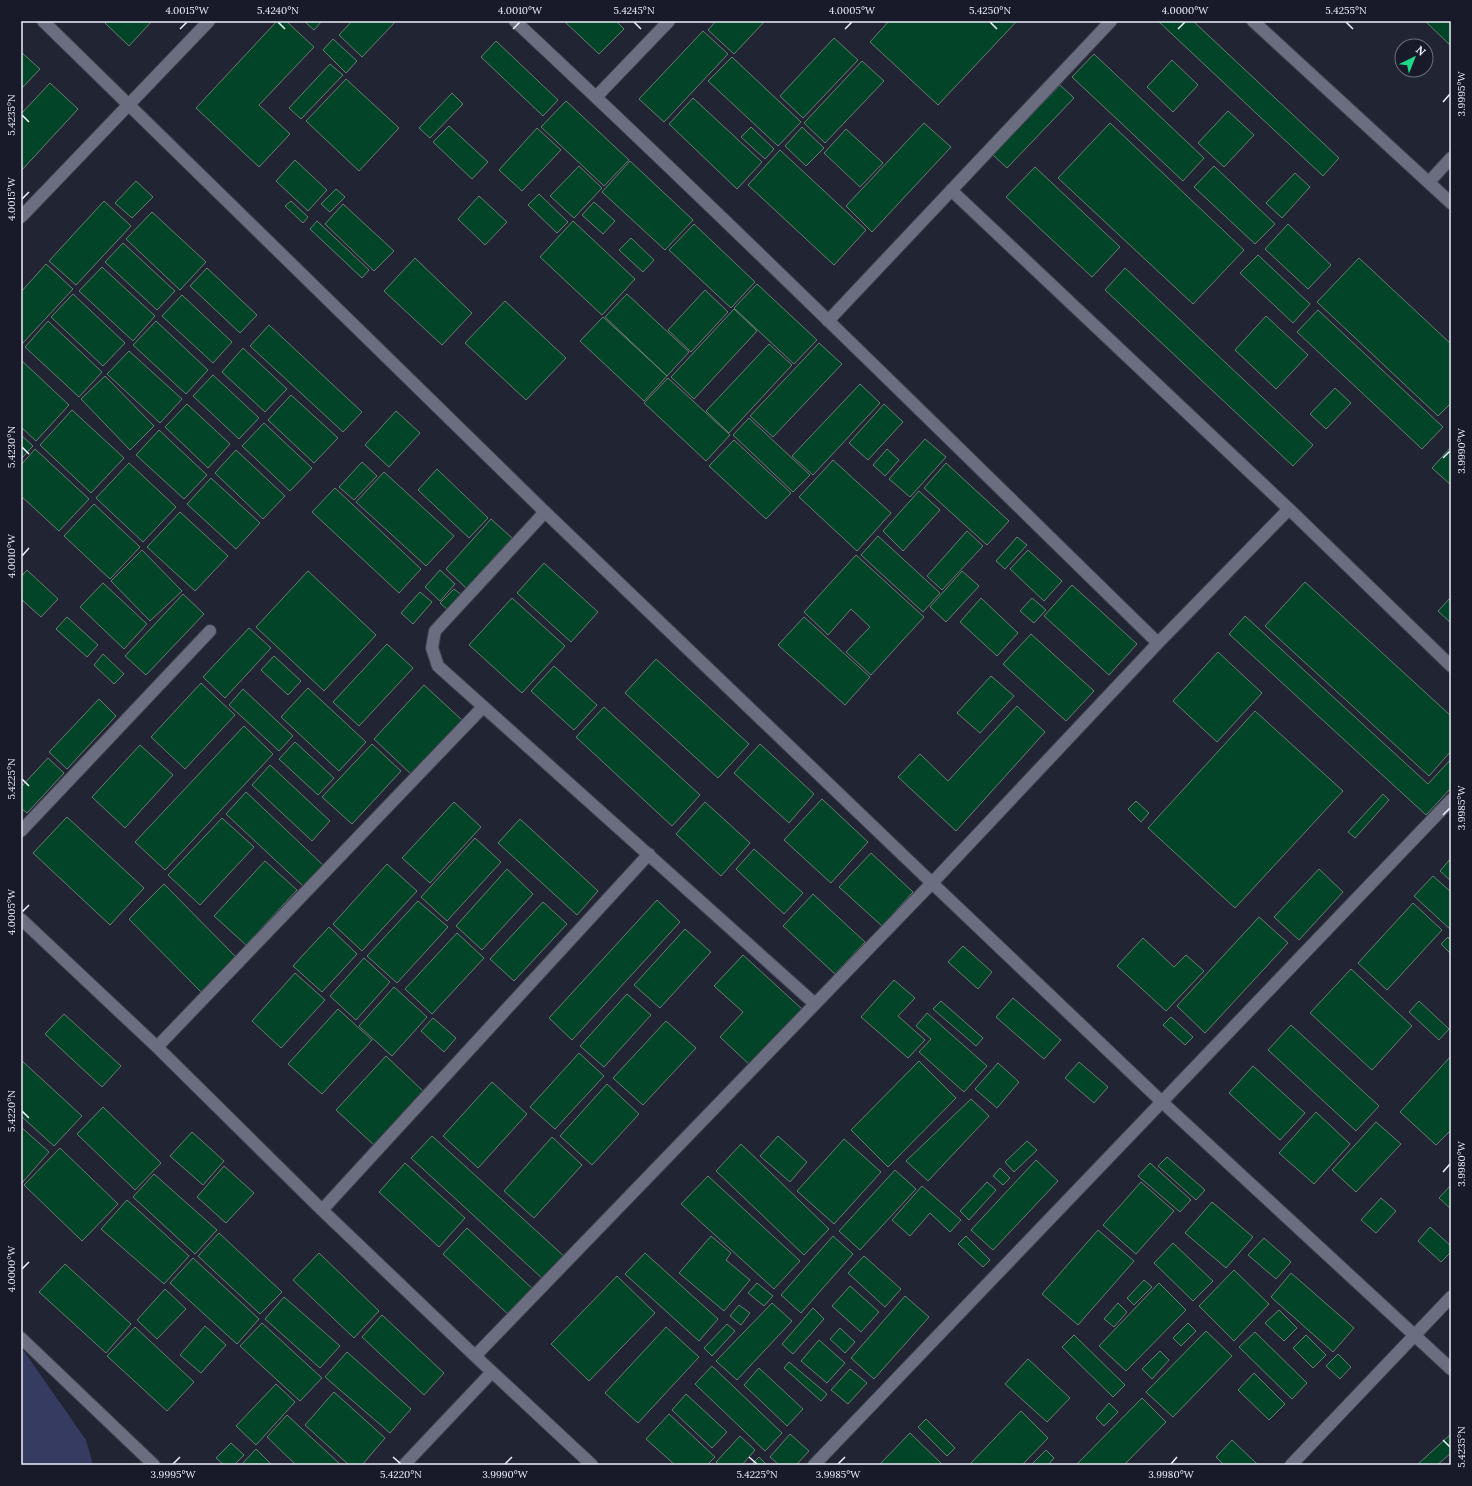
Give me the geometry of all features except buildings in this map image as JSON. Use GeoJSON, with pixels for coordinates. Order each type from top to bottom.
{"type":"FeatureCollection","features":[{"type":"Feature","properties":{"kind":"street"},"geometry":{"type":"LineString","coordinates":[[43,21],[545,512],[932,883],[1162,1101],[1451,1369]]}},
{"type":"Feature","properties":{"kind":"street"},"geometry":{"type":"LineString","coordinates":[[21,217],[209,21]]}},
{"type":"Feature","properties":{"kind":"street"},"geometry":{"type":"LineString","coordinates":[[516,21],[828,321],[1158,643]]}},
{"type":"Feature","properties":{"kind":"street"},"geometry":{"type":"LineString","coordinates":[[596,97],[669,21]]}},
{"type":"Feature","properties":{"kind":"street"},"geometry":{"type":"LineString","coordinates":[[828,321],[1111,21]]}},
{"type":"Feature","properties":{"kind":"street"},"geometry":{"type":"LineString","coordinates":[[1253,21],[1451,203]]}},
{"type":"Feature","properties":{"kind":"street"},"geometry":{"type":"LineString","coordinates":[[1429,182],[1451,158]]}},
{"type":"Feature","properties":{"kind":"street"},"geometry":{"type":"LineString","coordinates":[[951,190],[1289,509],[1451,666]]}},
{"type":"Feature","properties":{"kind":"street"},"geometry":{"type":"LineString","coordinates":[[475,1356],[816,1004],[1158,643],[1289,509]]}},
{"type":"Feature","properties":{"kind":"street"},"geometry":{"type":"LineString","coordinates":[[545,512],[435,631],[432,648],[438,666],[816,1004]]}},
{"type":"Feature","properties":{"kind":"street"},"geometry":{"type":"LineString","coordinates":[[21,831],[210,631]]}},
{"type":"Feature","properties":{"kind":"street"},"geometry":{"type":"LineString","coordinates":[[158,1047],[483,707]]}},
{"type":"Feature","properties":{"kind":"street"},"geometry":{"type":"LineString","coordinates":[[814,1465],[1451,800]]}},
{"type":"Feature","properties":{"kind":"street"},"geometry":{"type":"LineString","coordinates":[[322,1210],[649,854]]}},
{"type":"Feature","properties":{"kind":"street"},"geometry":{"type":"LineString","coordinates":[[21,918],[158,1047],[322,1210],[592,1465]]}},
{"type":"Feature","properties":{"kind":"street"},"geometry":{"type":"LineString","coordinates":[[1291,1465],[1451,1297]]}},
{"type":"Feature","properties":{"kind":"street"},"geometry":{"type":"LineString","coordinates":[[21,1338],[154,1465]]}},
{"type":"Feature","properties":{"kind":"street"},"geometry":{"type":"LineString","coordinates":[[404,1465],[492,1372]]}},
{"type":"Feature","properties":{"kind":"shaded area"},"geometry":{"type":"Polygon","coordinates":[[[21,1347],[86,1440],[93,1465],[21,1465],[21,1347]]]}}]}
